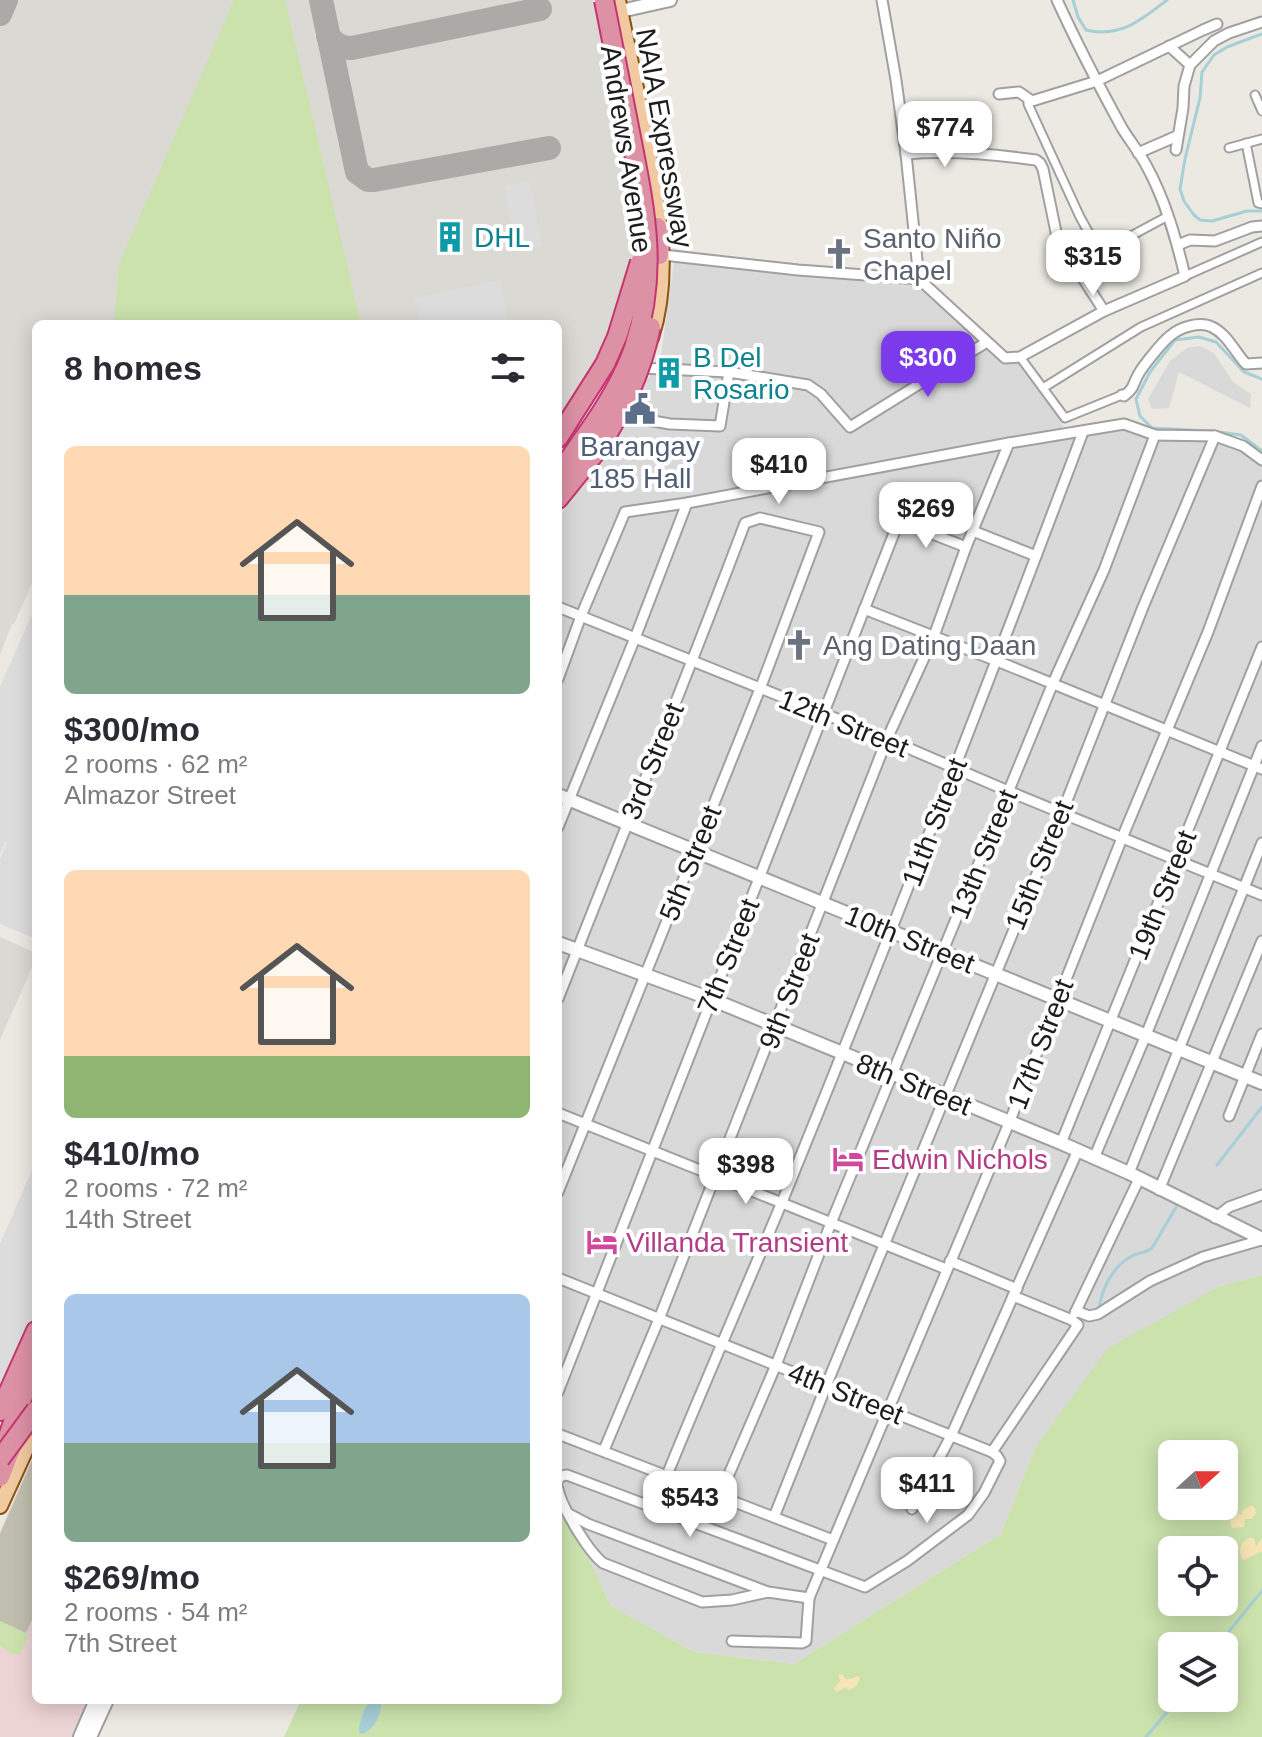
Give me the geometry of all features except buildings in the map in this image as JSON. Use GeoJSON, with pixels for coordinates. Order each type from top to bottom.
{"type":"FeatureCollection","features":[{"type":"Feature","properties":{"kind":"highway","name":"NAIA Expressway"},"geometry":{"type":"LineString","coordinates":[[562,467],[600,415],[625,371],[644,307],[649,258],[647,228],[603,0]]}},
{"type":"Feature","properties":{"kind":"highway","name":"NAIA Expressway"},"geometry":{"type":"LineString","coordinates":[[562,492],[599,448],[621,411],[646,352],[654,309],[659,255],[657,227],[617,4]]}},
{"type":"Feature","properties":{"kind":"highway"},"geometry":{"type":"LineString","coordinates":[[562,432],[605,364],[617,337],[635,281],[647,228]]}},
{"type":"Feature","properties":{"kind":"highway"},"geometry":{"type":"LineString","coordinates":[[0,1414],[32,1340]]}},
{"type":"Feature","properties":{"kind":"highway"},"geometry":{"type":"LineString","coordinates":[[0,1477],[27,1407],[32,1385]]}},
{"type":"Feature","properties":{"kind":"highway"},"geometry":{"type":"LineString","coordinates":[[0,1460],[27,1407]]}},
{"type":"Feature","properties":{"kind":"main road","name":"Andrews Avenue"},"geometry":{"type":"LineString","coordinates":[[562,491],[615,414],[642,364],[657,319],[663,255],[661,227],[603,0]]}},
{"type":"Feature","properties":{"kind":"main road","name":"Andrews Avenue"},"geometry":{"type":"LineString","coordinates":[[562,466],[602,405],[627,354],[640,312],[645,258],[639,140],[617,4]]}},
{"type":"Feature","properties":{"kind":"main road"},"geometry":{"type":"LineString","coordinates":[[627,354],[642,364]]}},
{"type":"Feature","properties":{"kind":"main road"},"geometry":{"type":"LineString","coordinates":[[0,1414],[32,1348]]}},
{"type":"Feature","properties":{"kind":"main road"},"geometry":{"type":"LineString","coordinates":[[0,1506],[32,1436]]}},
{"type":"Feature","properties":{"kind":"street"},"geometry":{"type":"LineString","coordinates":[[617,4],[670,0]]}},
{"type":"Feature","properties":{"kind":"street"},"geometry":{"type":"LineString","coordinates":[[882,0],[906,154],[919,279]]}},
{"type":"Feature","properties":{"kind":"street"},"geometry":{"type":"LineString","coordinates":[[1057,0],[1097,81],[1159,191],[1185,276]]}},
{"type":"Feature","properties":{"kind":"street"},"geometry":{"type":"LineString","coordinates":[[1176,150],[1184,86],[1190,65],[1220,38],[1262,22]]}},
{"type":"Feature","properties":{"kind":"street"},"geometry":{"type":"LineString","coordinates":[[1028,99],[1032,101],[1097,81],[1217,24]]}},
{"type":"Feature","properties":{"kind":"street"},"geometry":{"type":"LineString","coordinates":[[1169,46],[1190,65]]}},
{"type":"Feature","properties":{"kind":"street"},"geometry":{"type":"LineString","coordinates":[[999,94],[1025,94],[1080,217],[1100,253]]}},
{"type":"Feature","properties":{"kind":"street"},"geometry":{"type":"LineString","coordinates":[[1255,95],[1262,111]]}},
{"type":"Feature","properties":{"kind":"street"},"geometry":{"type":"LineString","coordinates":[[1138,153],[1177,136]]}},
{"type":"Feature","properties":{"kind":"street"},"geometry":{"type":"LineString","coordinates":[[1229,148],[1262,139]]}},
{"type":"Feature","properties":{"kind":"street"},"geometry":{"type":"LineString","coordinates":[[1246,143],[1258,203],[1262,204]]}},
{"type":"Feature","properties":{"kind":"street"},"geometry":{"type":"LineString","coordinates":[[906,154],[982,153],[1040,163],[1057,237],[1104,311]]}},
{"type":"Feature","properties":{"kind":"street"},"geometry":{"type":"LineString","coordinates":[[1073,264],[1168,216]]}},
{"type":"Feature","properties":{"kind":"street"},"geometry":{"type":"LineString","coordinates":[[1178,245],[1190,240],[1215,241],[1262,226]]}},
{"type":"Feature","properties":{"kind":"street"},"geometry":{"type":"LineString","coordinates":[[663,255],[919,279],[1005,358],[1020,357],[1104,311],[1262,242]]}},
{"type":"Feature","properties":{"kind":"street"},"geometry":{"type":"LineString","coordinates":[[1043,388],[1141,327],[1262,273]]}},
{"type":"Feature","properties":{"kind":"street"},"geometry":{"type":"LineString","coordinates":[[1020,357],[1065,418],[1124,396],[1170,335],[1190,326],[1212,327],[1226,338],[1246,364],[1262,363]]}},
{"type":"Feature","properties":{"kind":"street"},"geometry":{"type":"LineString","coordinates":[[642,364],[729,372],[808,385],[821,394],[850,427],[987,342]]}},
{"type":"Feature","properties":{"kind":"street"},"geometry":{"type":"LineString","coordinates":[[615,414],[670,424],[720,426],[729,372]]}},
{"type":"Feature","properties":{"kind":"street"},"geometry":{"type":"LineString","coordinates":[[562,668],[625,512],[1124,424],[1155,435],[1215,436],[1243,446],[1262,460]]}},
{"type":"Feature","properties":{"kind":"street","name":"11th Street"},"geometry":{"type":"LineString","coordinates":[[667,1475],[891,931],[1083,432]]}},
{"type":"Feature","properties":{"kind":"street","name":"13th Street"},"geometry":{"type":"LineString","coordinates":[[720,1495],[776,1365],[1008,791],[1104,570],[1155,435]]}},
{"type":"Feature","properties":{"kind":"street","name":"15th Street"},"geometry":{"type":"LineString","coordinates":[[774,1517],[1215,436]]}},
{"type":"Feature","properties":{"kind":"street","name":"9th Street"},"geometry":{"type":"LineString","coordinates":[[604,1450],[659,1319],[887,739],[934,636],[966,547],[1009,443]]}},
{"type":"Feature","properties":{"kind":"street","name":"17th Street"},"geometry":{"type":"LineString","coordinates":[[809,1598],[1009,1123],[1212,620],[1262,486]]}},
{"type":"Feature","properties":{"kind":"street","name":"7th Street"},"geometry":{"type":"LineString","coordinates":[[562,1382],[907,500]]}},
{"type":"Feature","properties":{"kind":"street"},"geometry":{"type":"LineString","coordinates":[[564,797],[635,638],[687,503]]}},
{"type":"Feature","properties":{"kind":"street","name":"5th Street"},"geometry":{"type":"LineString","coordinates":[[562,1182],[760,689],[819,532],[760,518],[745,523]]}},
{"type":"Feature","properties":{"kind":"street"},"geometry":{"type":"LineString","coordinates":[[899,521],[966,547]]}},
{"type":"Feature","properties":{"kind":"street","name":"3rd Street"},"geometry":{"type":"LineString","coordinates":[[562,989],[693,662],[745,523]]}},
{"type":"Feature","properties":{"kind":"street"},"geometry":{"type":"LineString","coordinates":[[973,531],[1036,556]]}},
{"type":"Feature","properties":{"kind":"street","name":"12th Street"},"geometry":{"type":"LineString","coordinates":[[562,609],[1262,895]]}},
{"type":"Feature","properties":{"kind":"street"},"geometry":{"type":"LineString","coordinates":[[864,609],[1258,767]]}},
{"type":"Feature","properties":{"kind":"street","name":"19th Street"},"geometry":{"type":"LineString","coordinates":[[1061,1143],[1262,647]]}},
{"type":"Feature","properties":{"kind":"street"},"geometry":{"type":"LineString","coordinates":[[1094,1158],[1210,874],[1258,767],[1262,746]]}},
{"type":"Feature","properties":{"kind":"street","name":"10th Street"},"geometry":{"type":"LineString","coordinates":[[564,797],[1262,1083]]}},
{"type":"Feature","properties":{"kind":"street"},"geometry":{"type":"LineString","coordinates":[[562,1477],[567,1475],[866,1587],[907,1561],[968,1515],[1000,1461],[992,1452],[1076,1319],[1134,1176],[1178,1048],[1262,843]]}},
{"type":"Feature","properties":{"kind":"street"},"geometry":{"type":"LineString","coordinates":[[1159,1190],[1262,941]]}},
{"type":"Feature","properties":{"kind":"street","name":"8th Street"},"geometry":{"type":"LineString","coordinates":[[562,945],[711,999],[1078,1150],[1262,1240]]}},
{"type":"Feature","properties":{"kind":"street"},"geometry":{"type":"LineString","coordinates":[[1229,1116],[1262,1034]]}},
{"type":"Feature","properties":{"kind":"street"},"geometry":{"type":"LineString","coordinates":[[562,1115],[831,1223],[948,1265],[1076,1319],[1098,1314],[1150,1281],[1203,1257],[1262,1240]]}},
{"type":"Feature","properties":{"kind":"street"},"geometry":{"type":"LineString","coordinates":[[912,1509],[951,1436],[1078,1150]]}},
{"type":"Feature","properties":{"kind":"street"},"geometry":{"type":"LineString","coordinates":[[1215,1218],[1229,1207],[1262,1195]]}},
{"type":"Feature","properties":{"kind":"street","name":"4th Street"},"geometry":{"type":"LineString","coordinates":[[562,1280],[992,1452]]}},
{"type":"Feature","properties":{"kind":"street"},"geometry":{"type":"LineString","coordinates":[[562,1435],[833,1540]]}},
{"type":"Feature","properties":{"kind":"street"},"geometry":{"type":"LineString","coordinates":[[562,1498],[595,1557],[603,1563],[702,1602],[732,1600],[768,1592]]}},
{"type":"Feature","properties":{"kind":"street"},"geometry":{"type":"LineString","coordinates":[[569,1514],[768,1592],[809,1598],[805,1642],[732,1641]]}},
{"type":"Feature","properties":{"kind":"street"},"geometry":{"type":"LineString","coordinates":[[80,1737],[94,1704]]}},
{"type":"Feature","properties":{"kind":"street"},"geometry":{"type":"LineString","coordinates":[[90,1737],[105,1704]]}},
{"type":"Feature","properties":{"kind":"shaded area"},"geometry":{"type":"Polygon","coordinates":[[[0,0],[593,0],[617,102],[635,221],[635,247],[622,317],[562,434],[562,320],[32,320],[32,583],[0,655],[0,0]]]}},
{"type":"Feature","properties":{"kind":"shaded area"},"geometry":{"type":"Polygon","coordinates":[[[530,181],[542,245],[518,250],[504,186],[530,181]]]}},
{"type":"Feature","properties":{"kind":"shaded area"},"geometry":{"type":"Polygon","coordinates":[[[674,262],[917,285],[1004,360],[1021,360],[1063,419],[1062,433],[1126,421],[1153,431],[1213,429],[1262,454],[1262,1275],[1218,1287],[1035,1448],[1001,1534],[794,1664],[694,1652],[611,1606],[562,1502],[562,513],[615,439],[661,355],[674,262]]]}},
{"type":"Feature","properties":{"kind":"shaded area"},"geometry":{"type":"Polygon","coordinates":[[[500,280],[508,320],[419,320],[414,298],[500,280]]]}},
{"type":"Feature","properties":{"kind":"shaded area"},"geometry":{"type":"Polygon","coordinates":[[[1200,346],[1214,353],[1233,382],[1251,394],[1250,408],[1179,372],[1169,408],[1152,409],[1148,399],[1170,361],[1187,348],[1200,346]]]}},
{"type":"Feature","properties":{"kind":"shaded area"},"geometry":{"type":"Polygon","coordinates":[[[32,614],[32,937],[0,924],[0,859],[7,842],[0,854],[0,687],[32,614]]]}},
{"type":"Feature","properties":{"kind":"shaded area"},"geometry":{"type":"Polygon","coordinates":[[[0,937],[32,951],[32,967],[0,1040],[0,937]]]}},
{"type":"Feature","properties":{"kind":"shaded area"},"geometry":{"type":"Polygon","coordinates":[[[32,1170],[32,1323],[0,1389],[0,1244],[32,1170]]]}},
{"type":"Feature","properties":{"kind":"shaded area"},"geometry":{"type":"Polygon","coordinates":[[[32,1457],[32,1704],[111,1704],[98,1737],[0,1737],[0,1532],[32,1457]]]}},
{"type":"Feature","properties":{"kind":"shaded area"},"geometry":{"type":"Polygon","coordinates":[[[32,1461],[32,1620],[26,1633],[0,1621],[0,1534],[32,1461]]]}},
{"type":"Feature","properties":{"kind":"green space"},"geometry":{"type":"Polygon","coordinates":[[[234,0],[285,0],[360,320],[114,320],[119,264],[234,0]]]}},
{"type":"Feature","properties":{"kind":"green space"},"geometry":{"type":"Polygon","coordinates":[[[1262,1275],[1262,1737],[284,1737],[299,1704],[562,1704],[562,1502],[611,1606],[694,1652],[794,1664],[1001,1534],[1035,1448],[1108,1348],[1218,1287],[1262,1275]]]}},
{"type":"Feature","properties":{"kind":"green space"},"geometry":{"type":"Polygon","coordinates":[[[0,1621],[29,1635],[20,1654],[12,1654],[0,1645],[0,1621]]]}},
{"type":"Feature","properties":{"kind":"sand"},"geometry":{"type":"Polygon","coordinates":[[[1252,1505],[1256,1513],[1251,1519],[1245,1519],[1244,1527],[1232,1528],[1231,1520],[1238,1520],[1238,1513],[1241,1515],[1252,1505]]]}},
{"type":"Feature","properties":{"kind":"sand"},"geometry":{"type":"Polygon","coordinates":[[[1249,1538],[1254,1538],[1256,1547],[1262,1538],[1262,1551],[1244,1560],[1241,1558],[1241,1546],[1249,1538]]]}},
{"type":"Feature","properties":{"kind":"sand"},"geometry":{"type":"Polygon","coordinates":[[[842,1674],[846,1679],[860,1678],[853,1688],[848,1690],[846,1687],[837,1692],[834,1689],[840,1681],[838,1675],[842,1674]]]}},
{"type":"Feature","properties":{"kind":"water"},"geometry":{"type":"Polygon","coordinates":[[[368,1704],[381,1705],[374,1725],[362,1734],[359,1732],[368,1704]]]}},
{"type":"Feature","properties":{"kind":"waterway"},"geometry":{"type":"LineString","coordinates":[[1073,0],[1086,30],[1098,32],[1130,26],[1167,0]]}},
{"type":"Feature","properties":{"kind":"waterway"},"geometry":{"type":"LineString","coordinates":[[1262,34],[1214,55],[1202,72],[1200,98],[1180,189],[1184,201],[1200,220],[1212,221],[1247,211],[1262,211]]}},
{"type":"Feature","properties":{"kind":"waterway"},"geometry":{"type":"LineString","coordinates":[[1262,379],[1244,372],[1216,342],[1199,337],[1175,340],[1150,372],[1136,399],[1140,416],[1152,428],[1241,435],[1262,451]]}},
{"type":"Feature","properties":{"kind":"waterway"},"geometry":{"type":"LineString","coordinates":[[1217,1165],[1262,1107]]}},
{"type":"Feature","properties":{"kind":"waterway"},"geometry":{"type":"LineString","coordinates":[[1099,1309],[1114,1271],[1127,1259],[1152,1248],[1178,1204]]}},
{"type":"Feature","properties":{"kind":"waterway"},"geometry":{"type":"LineString","coordinates":[[1228,1632],[1262,1591]]}},
{"type":"Feature","properties":{"kind":"waterway"},"geometry":{"type":"LineString","coordinates":[[1146,1737],[1167,1712]]}},
{"type":"Feature","properties":{"kind":"taxiway"},"geometry":{"type":"LineString","coordinates":[[0,14],[6,0]]}},
{"type":"Feature","properties":{"kind":"taxiway"},"geometry":{"type":"LineString","coordinates":[[321,0],[357,172],[368,180],[549,148]]}},
{"type":"Feature","properties":{"kind":"taxiway"},"geometry":{"type":"LineString","coordinates":[[328,36],[338,45],[352,48],[540,9]]}},
{"type":"Feature","properties":{"kind":"place","name":"DHL"},"geometry":{"type":"Point","coordinates":[450,237]}},
{"type":"Feature","properties":{"kind":"place","name":"Santo Niño Chapel"},"geometry":{"type":"Point","coordinates":[839,254]}},
{"type":"Feature","properties":{"kind":"place","name":"B Del Rosario"},"geometry":{"type":"Point","coordinates":[669,373]}},
{"type":"Feature","properties":{"kind":"place","name":"Barangay 185 Hall"},"geometry":{"type":"Point","coordinates":[640,409]}},
{"type":"Feature","properties":{"kind":"place","name":"Ang Dating Daan"},"geometry":{"type":"Point","coordinates":[799,645]}},
{"type":"Feature","properties":{"kind":"place","name":"Edwin Nichols"},"geometry":{"type":"Point","coordinates":[848,1159]}},
{"type":"Feature","properties":{"kind":"place","name":"Villanda Transient"},"geometry":{"type":"Point","coordinates":[602,1242]}}]}
